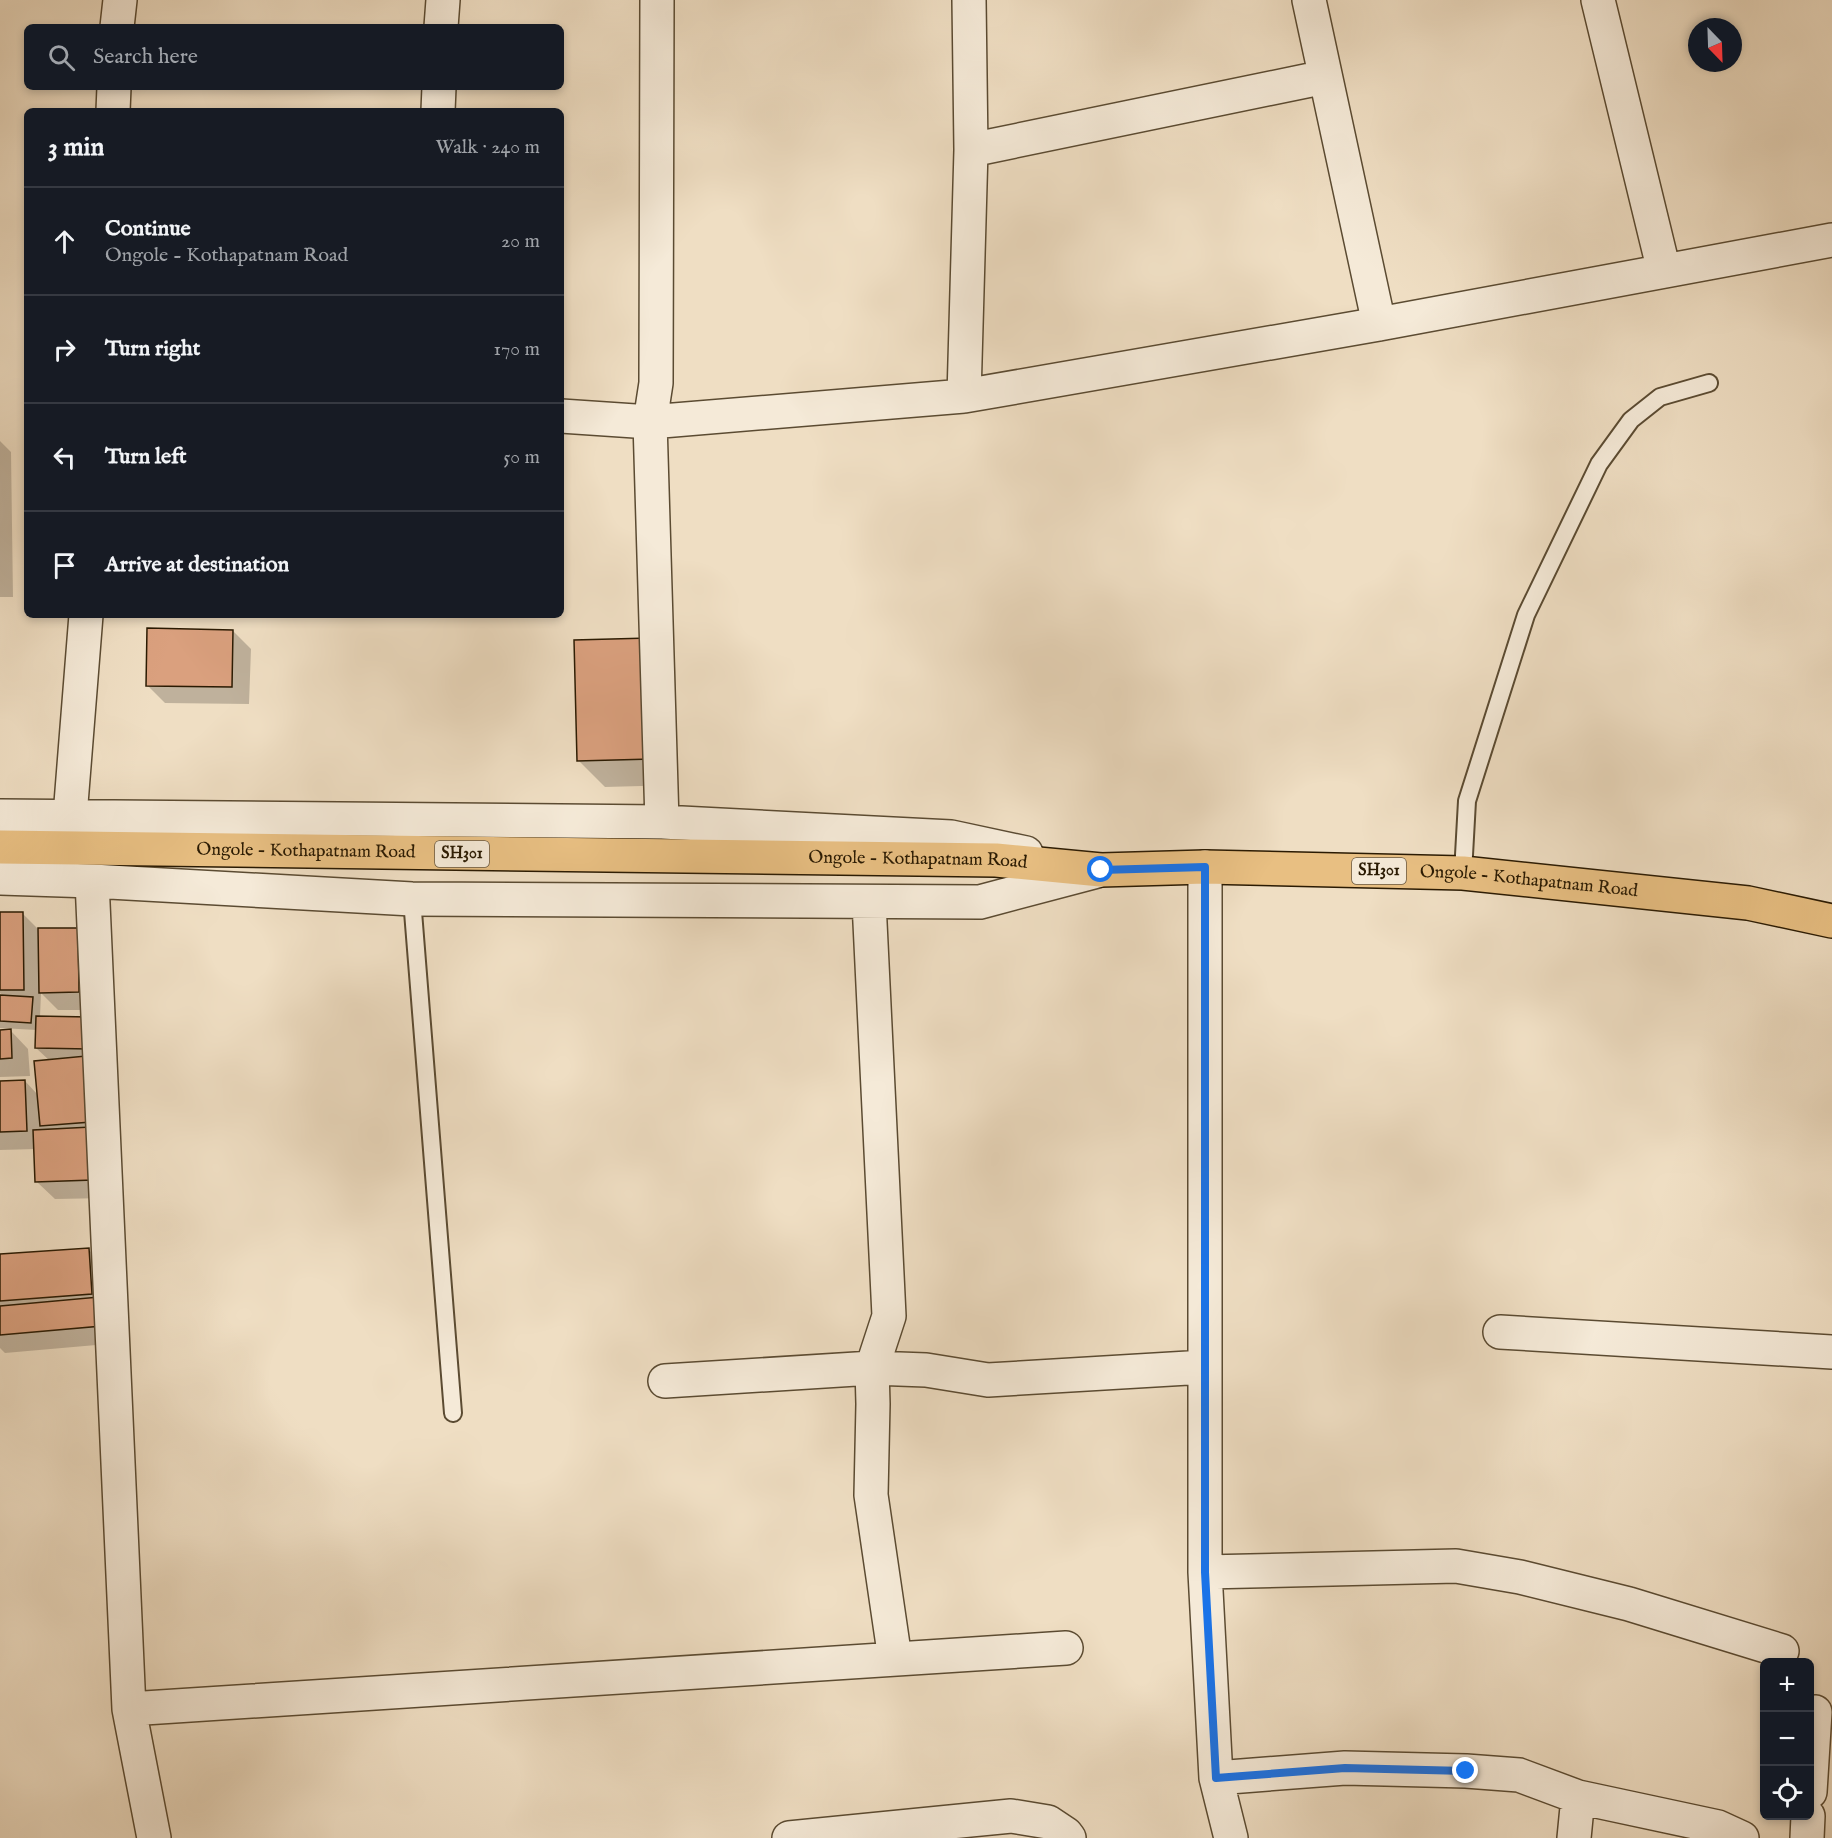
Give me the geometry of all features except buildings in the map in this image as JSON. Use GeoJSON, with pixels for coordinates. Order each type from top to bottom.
{"type":"FeatureCollection","features":[{"type":"Feature","properties":{"kind":"main road","name":"Ongole - Kothapatnam Road"},"geometry":{"type":"LineString","coordinates":[[0,847],[996,860],[1101,870],[1205,867],[1463,873],[1748,903],[1832,921]]}},
{"type":"Feature","properties":{"kind":"street"},"geometry":{"type":"LineString","coordinates":[[117,24],[120,0]]}},
{"type":"Feature","properties":{"kind":"street"},"geometry":{"type":"LineString","coordinates":[[441,24],[442,0]]}},
{"type":"Feature","properties":{"kind":"street"},"geometry":{"type":"LineString","coordinates":[[657,0],[656,383],[650,422],[662,822]]}},
{"type":"Feature","properties":{"kind":"street"},"geometry":{"type":"LineString","coordinates":[[964,396],[971,150],[969,0]]}},
{"type":"Feature","properties":{"kind":"street"},"geometry":{"type":"LineString","coordinates":[[1309,0],[1379,324]]}},
{"type":"Feature","properties":{"kind":"street"},"geometry":{"type":"LineString","coordinates":[[1598,0],[1664,271]]}},
{"type":"Feature","properties":{"kind":"street"},"geometry":{"type":"LineString","coordinates":[[971,150],[1325,77]]}},
{"type":"Feature","properties":{"kind":"street"},"geometry":{"type":"LineString","coordinates":[[112,108],[114,90]]}},
{"type":"Feature","properties":{"kind":"street"},"geometry":{"type":"LineString","coordinates":[[438,108],[439,90]]}},
{"type":"Feature","properties":{"kind":"street"},"geometry":{"type":"LineString","coordinates":[[564,416],[650,422],[964,396],[1379,324],[1832,240]]}},
{"type":"Feature","properties":{"kind":"street"},"geometry":{"type":"LineString","coordinates":[[70,816],[86,618]]}},
{"type":"Feature","properties":{"kind":"street"},"geometry":{"type":"LineString","coordinates":[[0,816],[662,822],[951,837],[1101,870]]}},
{"type":"Feature","properties":{"kind":"street"},"geometry":{"type":"LineString","coordinates":[[1205,867],[1205,1572],[1216,1778],[1231,1838]]}},
{"type":"Feature","properties":{"kind":"street"},"geometry":{"type":"LineString","coordinates":[[0,878],[412,899],[980,902],[1101,870]]}},
{"type":"Feature","properties":{"kind":"street"},"geometry":{"type":"LineString","coordinates":[[92,881],[129,1709],[154,1838]]}},
{"type":"Feature","properties":{"kind":"street"},"geometry":{"type":"LineString","coordinates":[[869,902],[889,1316],[872,1368],[871,1495],[895,1659]]}},
{"type":"Feature","properties":{"kind":"street"},"geometry":{"type":"LineString","coordinates":[[1500,1332],[1832,1352]]}},
{"type":"Feature","properties":{"kind":"street"},"geometry":{"type":"LineString","coordinates":[[665,1381],[872,1368],[926,1370],[988,1380],[1205,1366]]}},
{"type":"Feature","properties":{"kind":"street"},"geometry":{"type":"LineString","coordinates":[[1205,1572],[1456,1566],[1520,1577],[1629,1604],[1782,1651]]}},
{"type":"Feature","properties":{"kind":"street"},"geometry":{"type":"LineString","coordinates":[[129,1709],[1066,1648]]}},
{"type":"Feature","properties":{"kind":"street"},"geometry":{"type":"LineString","coordinates":[[1811,1766],[1815,1712]]}},
{"type":"Feature","properties":{"kind":"street"},"geometry":{"type":"LineString","coordinates":[[1216,1778],[1345,1768],[1466,1771],[1519,1775],[1578,1797],[1718,1827],[1742,1838]]}},
{"type":"Feature","properties":{"kind":"street"},"geometry":{"type":"LineString","coordinates":[[1574,1838],[1578,1797]]}},
{"type":"Feature","properties":{"kind":"street"},"geometry":{"type":"LineString","coordinates":[[789,1838],[1011,1816],[1048,1822],[1069,1838]]}},
{"type":"Feature","properties":{"kind":"street"},"geometry":{"type":"LineString","coordinates":[[1807,1838],[1808,1820]]}},
{"type":"Feature","properties":{"kind":"lane"},"geometry":{"type":"LineString","coordinates":[[1463,873],[1467,801],[1526,615],[1599,464],[1631,420],[1659,397],[1709,383]]}},
{"type":"Feature","properties":{"kind":"lane"},"geometry":{"type":"LineString","coordinates":[[412,899],[453,1413]]}},
{"type":"Feature","properties":{"kind":"route"},"geometry":{"type":"LineString","coordinates":[[1101,870],[1205,867],[1205,1572],[1216,1778],[1345,1768],[1466,1771]]}}]}
